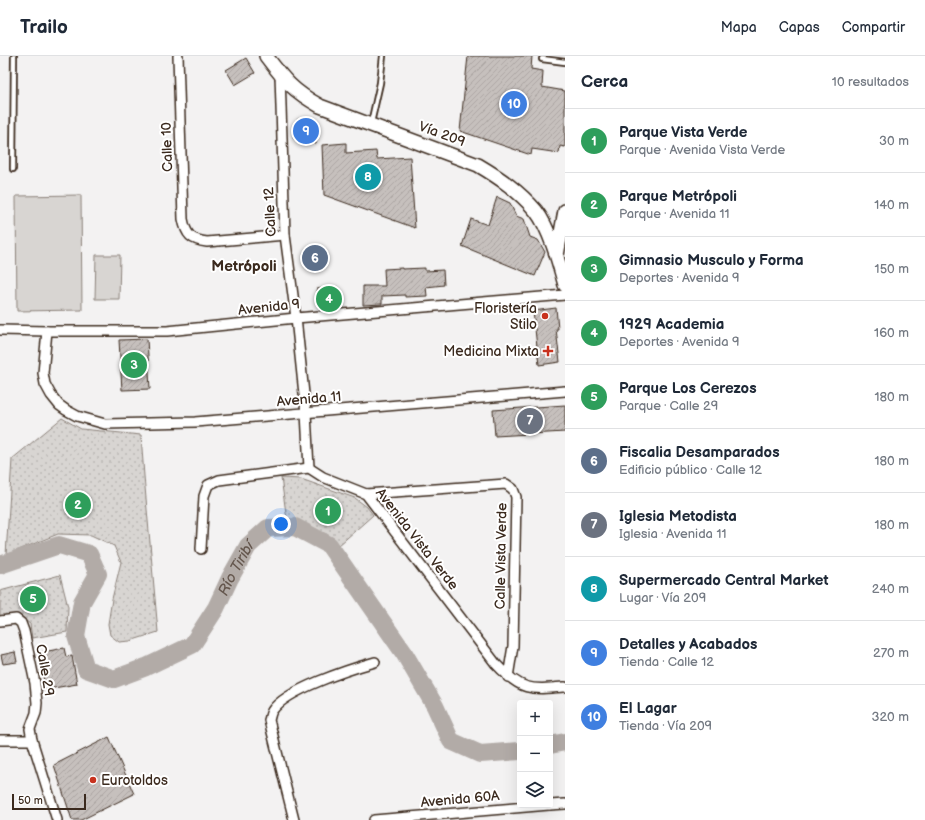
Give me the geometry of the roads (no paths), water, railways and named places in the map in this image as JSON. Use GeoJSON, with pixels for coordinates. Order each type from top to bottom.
{"type":"FeatureCollection","features":[{"type":"Feature","properties":{"kind":"main road","name":"Vía 209"},"geometry":{"type":"LineString","coordinates":[[266,56],[290,87],[320,106],[478,165],[502,179],[515,189],[536,212],[549,235],[565,285]]}},
{"type":"Feature","properties":{"kind":"main road"},"geometry":{"type":"LineString","coordinates":[[557,257],[565,211]]}},
{"type":"Feature","properties":{"kind":"street","name":"Calle 10"},"geometry":{"type":"LineString","coordinates":[[178,56],[183,219],[185,229],[189,235],[199,241],[207,242],[284,235]]}},
{"type":"Feature","properties":{"kind":"street","name":"Calle 12"},"geometry":{"type":"LineString","coordinates":[[280,74],[284,235],[296,318],[306,413],[309,468]]}},
{"type":"Feature","properties":{"kind":"street","name":"Avenida 9"},"geometry":{"type":"LineString","coordinates":[[0,330],[167,331],[296,318],[565,295]]}},
{"type":"Feature","properties":{"kind":"street","name":"Avenida 11"},"geometry":{"type":"LineString","coordinates":[[47,331],[44,373],[45,384],[51,395],[59,405],[66,410],[78,416],[104,424],[195,422],[565,391]]}},
{"type":"Feature","properties":{"kind":"street","name":"Avenida Vista Verde"},"geometry":{"type":"LineString","coordinates":[[309,468],[323,477],[366,494],[508,677],[518,684],[529,688],[540,689],[565,687]]}},
{"type":"Feature","properties":{"kind":"street"},"geometry":{"type":"LineString","coordinates":[[201,549],[204,496],[208,485],[219,480],[309,468]]}},
{"type":"Feature","properties":{"kind":"street","name":"Calle Vista Verde"},"geometry":{"type":"LineString","coordinates":[[366,494],[506,484],[513,488],[516,497],[513,646],[508,677]]}},
{"type":"Feature","properties":{"kind":"street","name":"Calle 29"},"geometry":{"type":"LineString","coordinates":[[0,621],[16,619],[21,622],[24,631],[37,704],[36,713],[30,729],[32,740],[57,820]]}},
{"type":"Feature","properties":{"kind":"street"},"geometry":{"type":"LineString","coordinates":[[294,820],[269,720],[272,712],[282,702],[300,690],[333,675],[374,662]]}},
{"type":"Feature","properties":{"kind":"street"},"geometry":{"type":"LineString","coordinates":[[0,740],[32,740]]}},
{"type":"Feature","properties":{"kind":"street","name":"Avenida 60A"},"geometry":{"type":"LineString","coordinates":[[553,805],[565,804]]}},
{"type":"Feature","properties":{"kind":"street","name":"Avenida 60A"},"geometry":{"type":"LineString","coordinates":[[374,820],[517,808]]}},
{"type":"Feature","properties":{"kind":"lane"},"geometry":{"type":"LineString","coordinates":[[13,169],[14,56]]}},
{"type":"Feature","properties":{"kind":"lane"},"geometry":{"type":"LineString","coordinates":[[370,125],[380,83],[383,56]]}},
{"type":"Feature","properties":{"kind":"lane"},"geometry":{"type":"LineString","coordinates":[[542,59],[565,62]]}},
{"type":"Feature","properties":{"kind":"waterway","name":"Río Tiribí"},"geometry":{"type":"LineString","coordinates":[[0,565],[59,545],[89,554],[98,574],[82,602],[76,636],[86,669],[114,679],[146,667],[192,645],[216,608],[230,578],[248,546],[268,528],[295,527],[329,545],[404,653],[435,706],[451,741],[480,754],[517,751]]}},
{"type":"Feature","properties":{"kind":"waterway","name":"Río Tiribí"},"geometry":{"type":"LineString","coordinates":[[553,744],[565,742]]}},
{"type":"Feature","properties":{"kind":"place","name":"El Lagar"},"geometry":{"type":"Point","coordinates":[514,104]}},
{"type":"Feature","properties":{"kind":"place","name":"Detalles y Acabados"},"geometry":{"type":"Point","coordinates":[306,131]}},
{"type":"Feature","properties":{"kind":"place","name":"Supermercado Central Market"},"geometry":{"type":"Point","coordinates":[368,177]}},
{"type":"Feature","properties":{"kind":"place","name":"Fiscalia Desamparados"},"geometry":{"type":"Point","coordinates":[315,258]}},
{"type":"Feature","properties":{"kind":"place","name":"1929 Academia"},"geometry":{"type":"Point","coordinates":[329,299]}},
{"type":"Feature","properties":{"kind":"place","name":"Floristería Stilo"},"geometry":{"type":"Point","coordinates":[545,316]}},
{"type":"Feature","properties":{"kind":"place","name":"Medicina Mixta"},"geometry":{"type":"Point","coordinates":[548,351]}},
{"type":"Feature","properties":{"kind":"place","name":"Gimnasio Musculo y Forma"},"geometry":{"type":"Point","coordinates":[134,365]}},
{"type":"Feature","properties":{"kind":"place","name":"Iglesia Metodista"},"geometry":{"type":"Point","coordinates":[530,421]}},
{"type":"Feature","properties":{"kind":"place","name":"Parque Metrópoli"},"geometry":{"type":"Point","coordinates":[78,505]}},
{"type":"Feature","properties":{"kind":"place","name":"Parque Vista Verde"},"geometry":{"type":"Point","coordinates":[328,511]}},
{"type":"Feature","properties":{"kind":"place","name":"Parque Los Cerezos"},"geometry":{"type":"Point","coordinates":[33,599]}},
{"type":"Feature","properties":{"kind":"place","name":"Eurotoldos"},"geometry":{"type":"Point","coordinates":[93,780]}},
{"type":"Feature","properties":{"kind":"district","name":"Metrópoli"},"geometry":{"type":"Point","coordinates":[244,266]}}]}
